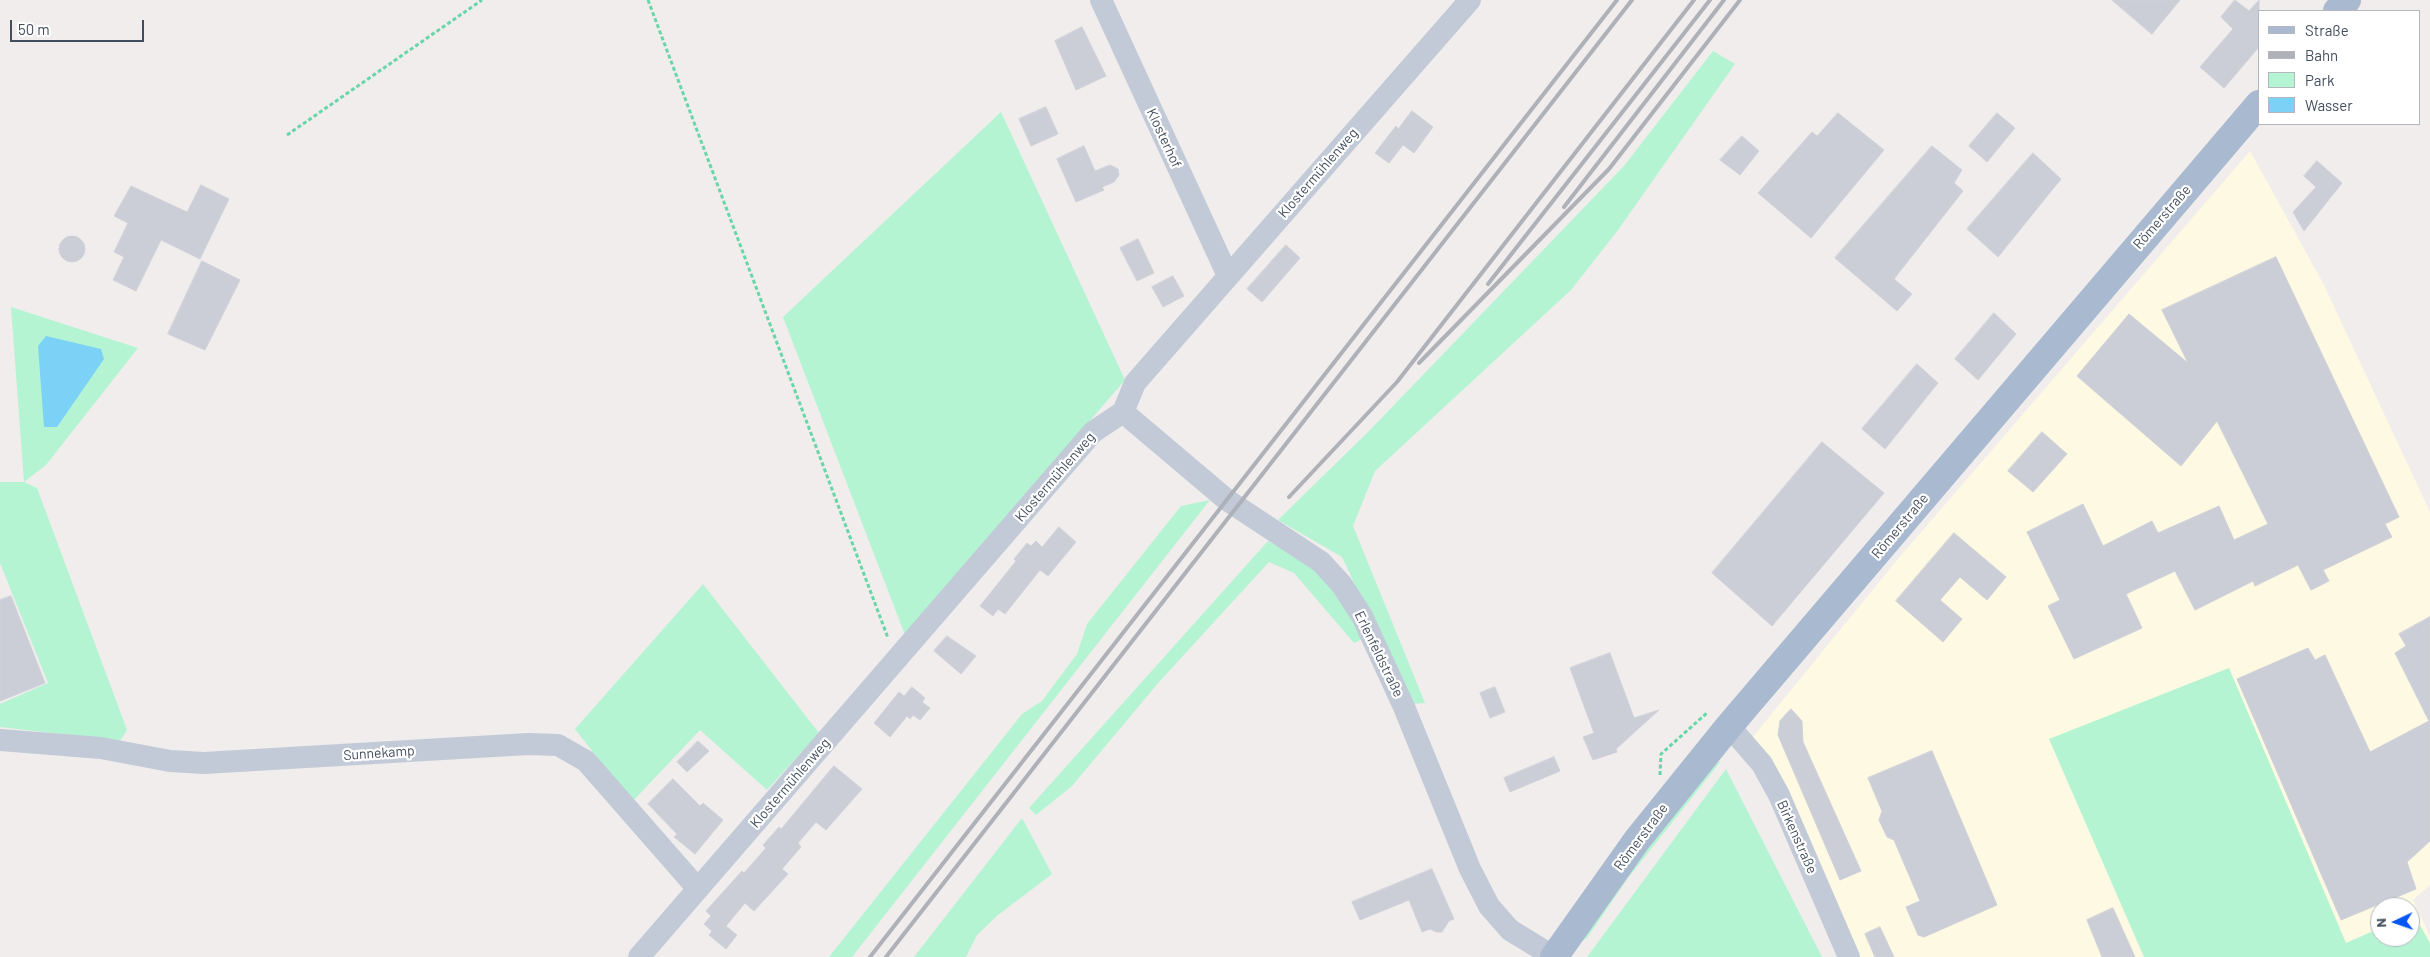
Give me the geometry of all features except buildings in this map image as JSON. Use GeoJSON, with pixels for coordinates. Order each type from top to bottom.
{"type":"FeatureCollection","features":[{"type":"Feature","properties":{"kind":"main road"},"geometry":{"type":"LineString","coordinates":[[2338,10],[2347,0]]}},
{"type":"Feature","properties":{"kind":"main road","name":"Römerstraße"},"geometry":{"type":"LineString","coordinates":[[1554,957],[1637,840],[1718,719],[2258,105]]}},
{"type":"Feature","properties":{"kind":"street","name":"Klosterhof"},"geometry":{"type":"LineString","coordinates":[[1101,0],[1228,276]]}},
{"type":"Feature","properties":{"kind":"street","name":"Klostermühlenweg"},"geometry":{"type":"LineString","coordinates":[[639,957],[1093,432],[1123,412],[1135,383],[1470,0]]}},
{"type":"Feature","properties":{"kind":"street","name":"Erlenfeldstraße"},"geometry":{"type":"LineString","coordinates":[[1123,412],[1188,470],[1227,500],[1322,562],[1342,585],[1362,616],[1404,706],[1470,868],[1488,906],[1510,930],[1554,957]]}},
{"type":"Feature","properties":{"kind":"street","name":"Birkenstraße"},"geometry":{"type":"LineString","coordinates":[[1718,719],[1762,764],[1779,795],[1849,957]]}},
{"type":"Feature","properties":{"kind":"street","name":"Sunnekamp"},"geometry":{"type":"LineString","coordinates":[[0,740],[101,748],[170,761],[204,763],[528,744],[558,745],[586,761],[698,889]]}},
{"type":"Feature","properties":{"kind":"path"},"geometry":{"type":"LineString","coordinates":[[287,135],[482,0]]}},
{"type":"Feature","properties":{"kind":"path"},"geometry":{"type":"LineString","coordinates":[[648,0],[896,661]]}},
{"type":"Feature","properties":{"kind":"path"},"geometry":{"type":"LineString","coordinates":[[1659,782],[1661,754],[1718,719]]}},
{"type":"Feature","properties":{"kind":"shaded area"},"geometry":{"type":"Polygon","coordinates":[[[2250,151],[2323,283],[2430,512],[2430,885],[2416,897],[2370,897],[2370,947],[2420,947],[2420,915],[2430,936],[2430,957],[1846,957],[1747,744],[1897,560],[2250,151]]]}},
{"type":"Feature","properties":{"kind":"green space"},"geometry":{"type":"Polygon","coordinates":[[[1713,51],[1735,64],[1618,230],[1571,290],[1375,471],[1353,526],[1425,703],[1411,704],[1342,557],[1278,520],[1369,431],[1624,166],[1713,51]]]}},
{"type":"Feature","properties":{"kind":"green space"},"geometry":{"type":"Polygon","coordinates":[[[1001,112],[1125,380],[905,635],[783,317],[1001,112]]]}},
{"type":"Feature","properties":{"kind":"green space"},"geometry":{"type":"Polygon","coordinates":[[[11,307],[138,348],[46,465],[24,482],[11,307]]]}},
{"type":"Feature","properties":{"kind":"green space"},"geometry":{"type":"Polygon","coordinates":[[[0,482],[24,482],[37,488],[127,730],[120,741],[0,727],[0,704],[48,683],[0,563],[0,482]]]}},
{"type":"Feature","properties":{"kind":"green space"},"geometry":{"type":"Polygon","coordinates":[[[1210,500],[852,957],[829,957],[1022,714],[1042,701],[1077,654],[1087,624],[1181,506],[1210,500]]]}},
{"type":"Feature","properties":{"kind":"green space"},"geometry":{"type":"Polygon","coordinates":[[[1268,541],[1306,562],[1329,582],[1364,638],[1354,643],[1294,573],[1269,562],[1159,682],[1072,786],[1036,815],[1029,808],[1268,541]]]}},
{"type":"Feature","properties":{"kind":"green space"},"geometry":{"type":"Polygon","coordinates":[[[703,584],[819,733],[767,790],[700,730],[632,802],[575,729],[703,584]]]}},
{"type":"Feature","properties":{"kind":"green space"},"geometry":{"type":"Polygon","coordinates":[[[2229,668],[2346,943],[2370,932],[2370,947],[2420,947],[2420,925],[2430,943],[2430,957],[2144,957],[2049,739],[2229,668]]]}},
{"type":"Feature","properties":{"kind":"green space"},"geometry":{"type":"Polygon","coordinates":[[[1721,761],[1628,878],[1587,938],[1581,941],[1585,930],[1712,765],[1721,761]]]}},
{"type":"Feature","properties":{"kind":"green space"},"geometry":{"type":"Polygon","coordinates":[[[1726,769],[1822,957],[1587,957],[1726,769]]]}},
{"type":"Feature","properties":{"kind":"green space"},"geometry":{"type":"Polygon","coordinates":[[[1022,818],[1052,874],[998,915],[977,935],[966,957],[914,957],[1022,818]]]}},
{"type":"Feature","properties":{"kind":"water"},"geometry":{"type":"Polygon","coordinates":[[[46,336],[101,349],[104,359],[57,427],[44,427],[38,346],[46,336]]]}},
{"type":"Feature","properties":{"kind":"railway"},"geometry":{"type":"LineString","coordinates":[[870,957],[1617,0]]}},
{"type":"Feature","properties":{"kind":"railway"},"geometry":{"type":"LineString","coordinates":[[886,957],[1632,0]]}},
{"type":"Feature","properties":{"kind":"railway"},"geometry":{"type":"LineString","coordinates":[[1289,497],[1397,382],[1694,0]]}},
{"type":"Feature","properties":{"kind":"railway"},"geometry":{"type":"LineString","coordinates":[[1488,284],[1710,0]]}},
{"type":"Feature","properties":{"kind":"railway"},"geometry":{"type":"LineString","coordinates":[[1564,207],[1724,0]]}},
{"type":"Feature","properties":{"kind":"railway"},"geometry":{"type":"LineString","coordinates":[[1419,363],[1609,169],[1740,0]]}}]}
